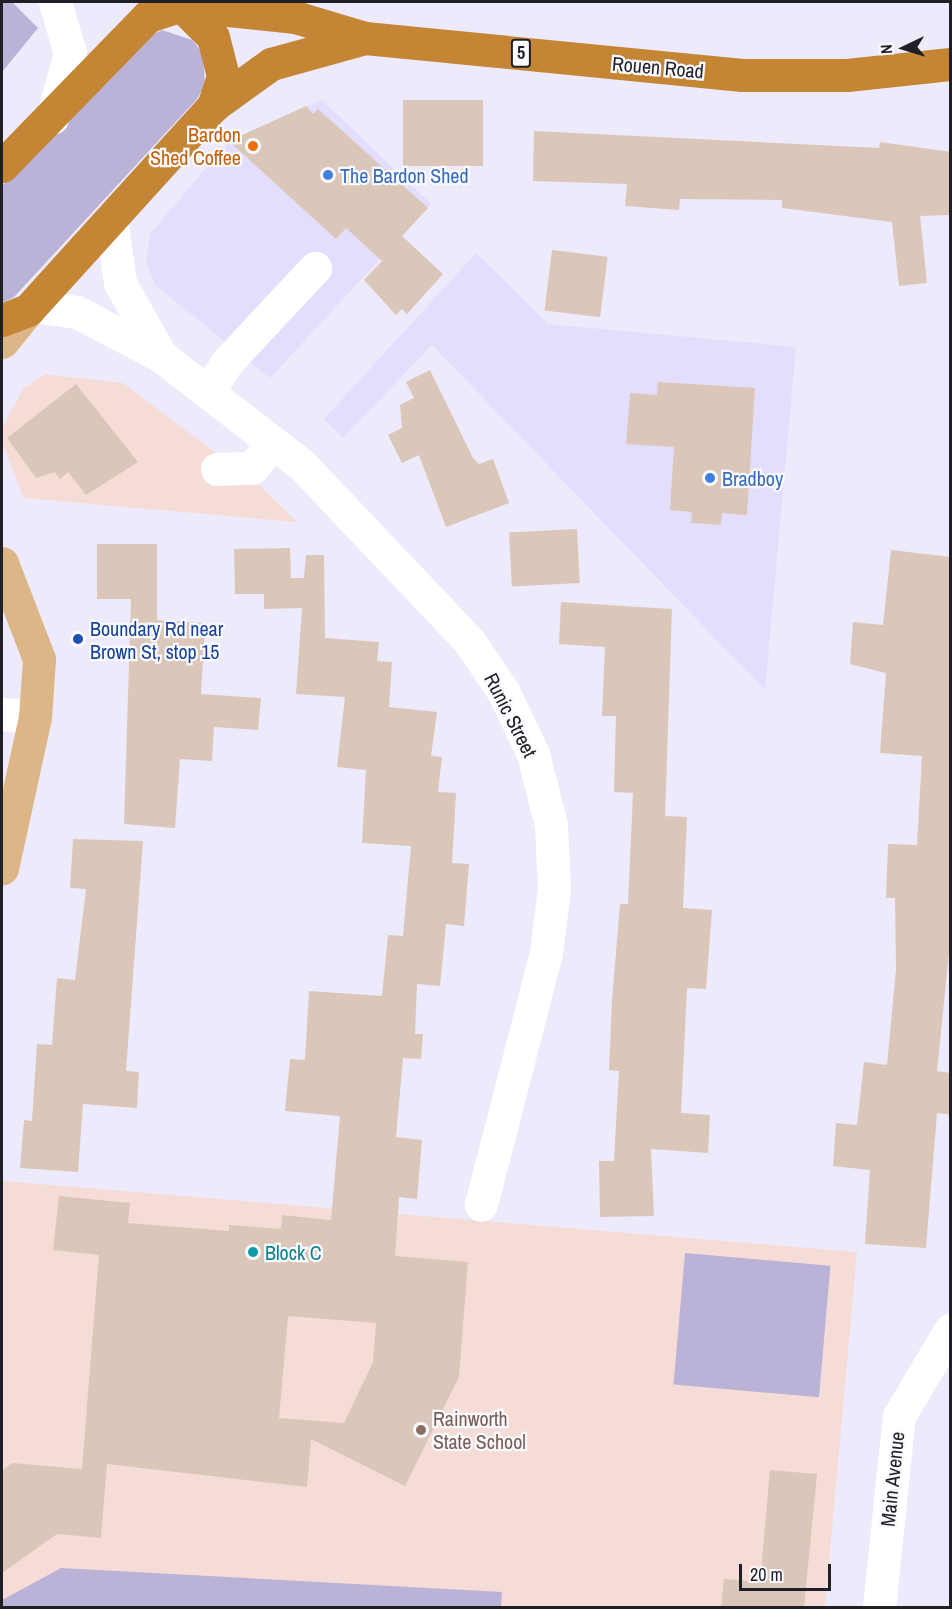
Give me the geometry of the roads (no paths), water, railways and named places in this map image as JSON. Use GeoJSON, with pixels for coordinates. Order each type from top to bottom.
{"type":"FeatureCollection","features":[{"type":"Feature","properties":{"kind":"highway"},"geometry":{"type":"LineString","coordinates":[[2,166],[52,118],[136,26],[172,4],[200,21],[219,48],[223,82],[213,106]]}},
{"type":"Feature","properties":{"kind":"highway","name":"Rouen Road"},"geometry":{"type":"LineString","coordinates":[[172,4],[295,17],[365,38],[786,77],[951,64]]}},
{"type":"Feature","properties":{"kind":"highway","name":"Rouen Road"},"geometry":{"type":"LineString","coordinates":[[213,106],[271,64],[365,38]]}},
{"type":"Feature","properties":{"kind":"highway","name":"5"},"geometry":{"type":"LineString","coordinates":[[20,312],[111,218],[213,106]]}},
{"type":"Feature","properties":{"kind":"main road"},"geometry":{"type":"LineString","coordinates":[[2,342],[20,312]]}},
{"type":"Feature","properties":{"kind":"main road"},"geometry":{"type":"LineString","coordinates":[[2,563],[39,659],[35,717],[2,868]]}},
{"type":"Feature","properties":{"kind":"street"},"geometry":{"type":"LineString","coordinates":[[52,118],[70,53],[55,2]]}},
{"type":"Feature","properties":{"kind":"street","name":"Runic Street"},"geometry":{"type":"LineString","coordinates":[[111,218],[120,283],[161,356]]}},
{"type":"Feature","properties":{"kind":"street"},"geometry":{"type":"LineString","coordinates":[[210,390],[227,362],[315,268]]}},
{"type":"Feature","properties":{"kind":"street","name":"Runic Street"},"geometry":{"type":"LineString","coordinates":[[20,312],[77,312],[161,356],[210,390],[302,465],[469,641],[503,692],[533,754],[551,825],[553,900],[528,1031],[481,1205]]}},
{"type":"Feature","properties":{"kind":"street"},"geometry":{"type":"LineString","coordinates":[[217,469],[252,468],[273,442]]}},
{"type":"Feature","properties":{"kind":"street"},"geometry":{"type":"LineString","coordinates":[[2,714],[35,717]]}},
{"type":"Feature","properties":{"kind":"street","name":"Main Avenue"},"geometry":{"type":"LineString","coordinates":[[879,1608],[894,1445],[911,1389],[951,1330]]}},
{"type":"Feature","properties":{"kind":"place","name":"Bardon Shed Coffee"},"geometry":{"type":"Point","coordinates":[253,146]}},
{"type":"Feature","properties":{"kind":"place","name":"The Bardon Shed"},"geometry":{"type":"Point","coordinates":[328,175]}},
{"type":"Feature","properties":{"kind":"place","name":"Bradboy"},"geometry":{"type":"Point","coordinates":[710,478]}},
{"type":"Feature","properties":{"kind":"place","name":"Boundary Rd near Brown St, stop 15"},"geometry":{"type":"Point","coordinates":[78,639]}},
{"type":"Feature","properties":{"kind":"place","name":"Block C"},"geometry":{"type":"Point","coordinates":[253,1252]}},
{"type":"Feature","properties":{"kind":"place","name":"Rainworth State School"},"geometry":{"type":"Point","coordinates":[421,1430]}}]}
